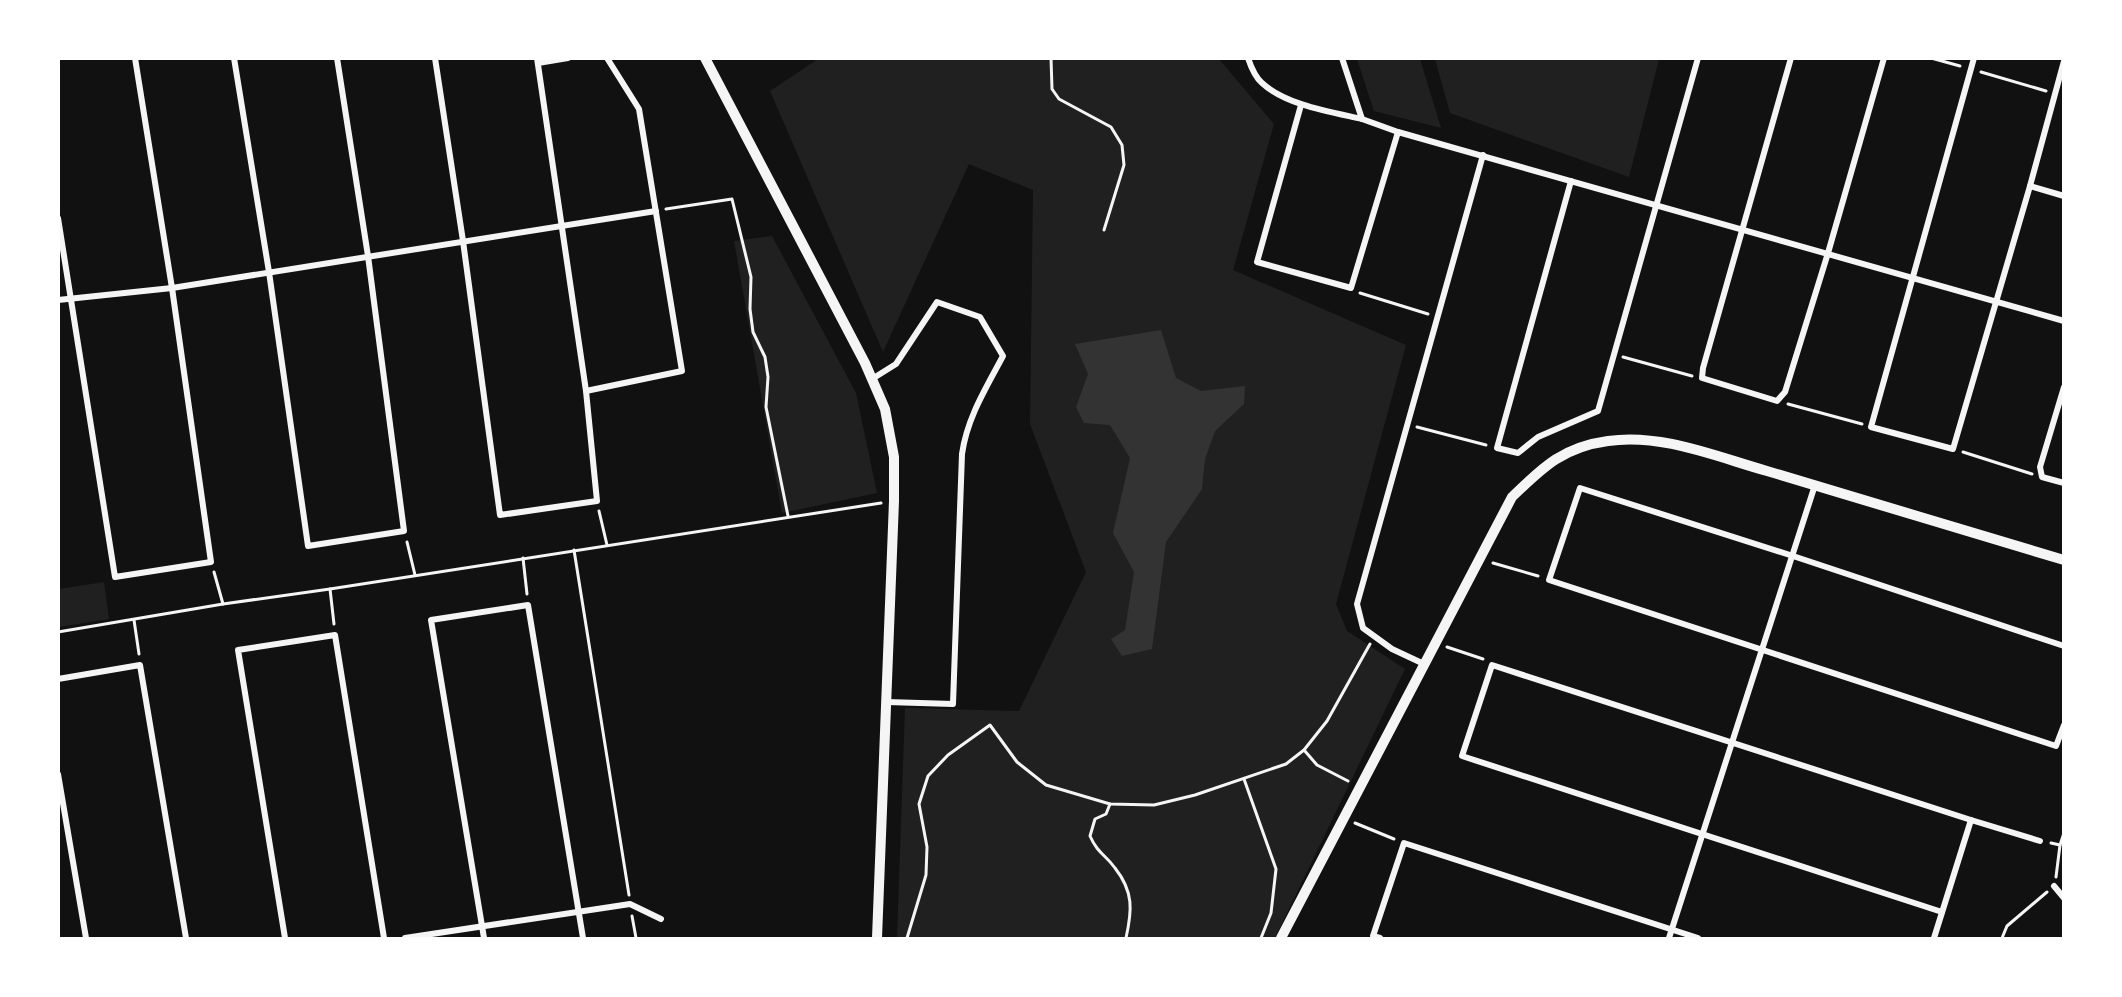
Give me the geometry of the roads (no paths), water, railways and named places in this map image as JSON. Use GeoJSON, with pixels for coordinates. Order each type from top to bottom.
{"type":"FeatureCollection","features":[{"type":"Feature","properties":{"kind":"street"},"geometry":{"type":"LineString","coordinates":[[58,218],[115,577],[211,562],[172,288],[135,58]]}},
{"type":"Feature","properties":{"kind":"street"},"geometry":{"type":"LineString","coordinates":[[234,58],[269,272],[308,546],[404,531],[368,256],[337,58]]}},
{"type":"Feature","properties":{"kind":"street"},"geometry":{"type":"LineString","coordinates":[[435,58],[463,241],[500,515],[597,501],[586,391],[538,61],[568,58]]}},
{"type":"Feature","properties":{"kind":"street"},"geometry":{"type":"LineString","coordinates":[[586,391],[682,371],[639,109],[607,58]]}},
{"type":"Feature","properties":{"kind":"street"},"geometry":{"type":"LineString","coordinates":[[705,58],[872,379],[885,409],[894,457],[894,501],[877,939]]}},
{"type":"Feature","properties":{"kind":"street"},"geometry":{"type":"LineString","coordinates":[[1248,58],[1252,70],[1261,83],[1301,105],[1362,119],[1398,132],[2064,321]]}},
{"type":"Feature","properties":{"kind":"street"},"geometry":{"type":"LineString","coordinates":[[1342,58],[1362,119]]}},
{"type":"Feature","properties":{"kind":"street"},"geometry":{"type":"LineString","coordinates":[[1571,181],[1497,448],[1518,453],[1538,437],[1598,411],[1698,58]]}},
{"type":"Feature","properties":{"kind":"street"},"geometry":{"type":"LineString","coordinates":[[1791,58],[1741,230],[1702,378],[1777,401],[1785,392],[1884,58]]}},
{"type":"Feature","properties":{"kind":"street"},"geometry":{"type":"LineString","coordinates":[[1974,58],[1871,427],[1953,449],[1997,302],[2064,61]]}},
{"type":"Feature","properties":{"kind":"street"},"geometry":{"type":"LineString","coordinates":[[1301,105],[1257,262],[1351,288],[1398,132]]}},
{"type":"Feature","properties":{"kind":"street"},"geometry":{"type":"LineString","coordinates":[[1424,664],[1392,649],[1363,628],[1357,604],[1483,155]]}},
{"type":"Feature","properties":{"kind":"street"},"geometry":{"type":"LineString","coordinates":[[2030,186],[2064,196]]}},
{"type":"Feature","properties":{"kind":"street"},"geometry":{"type":"LineString","coordinates":[[58,300],[172,288],[656,211]]}},
{"type":"Feature","properties":{"kind":"street"},"geometry":{"type":"LineString","coordinates":[[872,379],[896,364],[937,302],[980,316],[1003,356],[971,417],[964,436],[953,704],[887,702]]}},
{"type":"Feature","properties":{"kind":"street"},"geometry":{"type":"LineString","coordinates":[[2064,387],[2040,467],[2042,477],[2064,483]]}},
{"type":"Feature","properties":{"kind":"street"},"geometry":{"type":"LineString","coordinates":[[1281,939],[1512,497],[1556,458],[1573,450],[1608,440],[1658,440],[2064,560]]}},
{"type":"Feature","properties":{"kind":"street"},"geometry":{"type":"LineString","coordinates":[[1669,939],[1815,485]]}},
{"type":"Feature","properties":{"kind":"street"},"geometry":{"type":"LineString","coordinates":[[2064,646],[1580,488],[1549,580],[2056,746],[2064,725]]}},
{"type":"Feature","properties":{"kind":"street"},"geometry":{"type":"LineString","coordinates":[[484,939],[431,620],[528,605],[583,939]]}},
{"type":"Feature","properties":{"kind":"street"},"geometry":{"type":"LineString","coordinates":[[285,939],[238,650],[335,635],[384,939]]}},
{"type":"Feature","properties":{"kind":"street"},"geometry":{"type":"LineString","coordinates":[[58,679],[140,665],[186,939]]}},
{"type":"Feature","properties":{"kind":"street"},"geometry":{"type":"LineString","coordinates":[[1942,912],[1461,756],[1492,665],[2040,841]]}},
{"type":"Feature","properties":{"kind":"street"},"geometry":{"type":"LineString","coordinates":[[58,774],[86,939]]}},
{"type":"Feature","properties":{"kind":"street"},"geometry":{"type":"LineString","coordinates":[[1934,939],[1971,820]]}},
{"type":"Feature","properties":{"kind":"street"},"geometry":{"type":"LineString","coordinates":[[1380,939],[1373,936],[1404,843],[1698,939]]}},
{"type":"Feature","properties":{"kind":"street"},"geometry":{"type":"LineString","coordinates":[[2054,886],[2064,898]]}},
{"type":"Feature","properties":{"kind":"street"},"geometry":{"type":"LineString","coordinates":[[405,939],[630,904],[661,919]]}}]}
